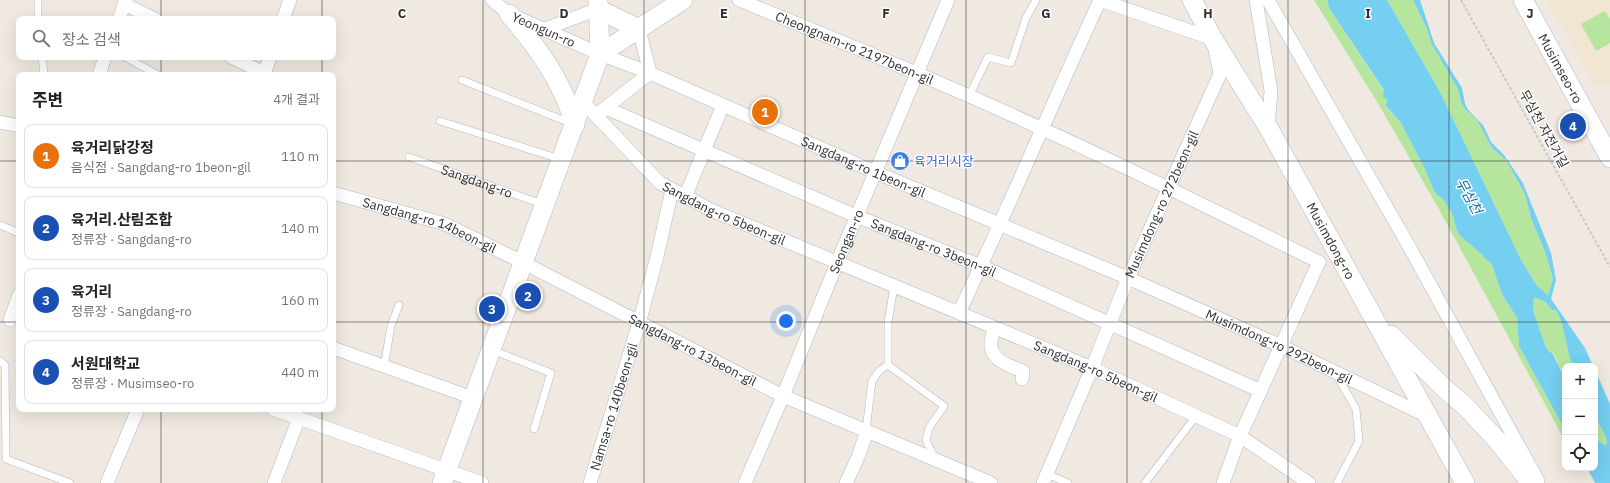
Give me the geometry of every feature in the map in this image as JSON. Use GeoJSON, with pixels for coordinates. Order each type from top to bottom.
{"type":"FeatureCollection","features":[{"type":"Feature","properties":{"kind":"street","name":"Yeongun-ro"},"geometry":{"type":"LineString","coordinates":[[492,0],[509,14],[600,54]]}},
{"type":"Feature","properties":{"kind":"street"},"geometry":{"type":"LineString","coordinates":[[600,54],[683,0]]}},
{"type":"Feature","properties":{"kind":"street","name":"Cheongnam-ro 2197beon-gil"},"geometry":{"type":"LineString","coordinates":[[739,0],[969,96],[1168,188],[1319,262]]}},
{"type":"Feature","properties":{"kind":"street","name":"Seongan-ro"},"geometry":{"type":"LineString","coordinates":[[745,483],[783,396],[856,216],[948,0]]}},
{"type":"Feature","properties":{"kind":"street"},"geometry":{"type":"LineString","coordinates":[[959,313],[1001,224],[1041,129],[1100,0],[1213,39]]}},
{"type":"Feature","properties":{"kind":"street","name":"Musimdong-ro"},"geometry":{"type":"LineString","coordinates":[[1192,0],[1213,39],[1268,127],[1466,483]]}},
{"type":"Feature","properties":{"kind":"street"},"geometry":{"type":"LineString","coordinates":[[1256,0],[1271,91],[1268,127]]}},
{"type":"Feature","properties":{"kind":"street"},"geometry":{"type":"LineString","coordinates":[[1268,0],[1410,248],[1539,483]]}},
{"type":"Feature","properties":{"kind":"street","name":"Musimseo-ro"},"geometry":{"type":"LineString","coordinates":[[1523,0],[1610,158]]}},
{"type":"Feature","properties":{"kind":"street"},"geometry":{"type":"LineString","coordinates":[[284,16],[287,1]]}},
{"type":"Feature","properties":{"kind":"street"},"geometry":{"type":"LineString","coordinates":[[120,16],[125,2],[149,16]]}},
{"type":"Feature","properties":{"kind":"street"},"geometry":{"type":"LineString","coordinates":[[598,4],[639,29],[650,73],[601,112]]}},
{"type":"Feature","properties":{"kind":"street"},"geometry":{"type":"LineString","coordinates":[[544,30],[598,4]]}},
{"type":"Feature","properties":{"kind":"street"},"geometry":{"type":"LineString","coordinates":[[444,477],[600,54],[598,4]]}},
{"type":"Feature","properties":{"kind":"street"},"geometry":{"type":"LineString","coordinates":[[509,14],[544,58],[569,105],[575,125]]}},
{"type":"Feature","properties":{"kind":"street","name":"Musimdong-ro 272beon-gil"},"geometry":{"type":"LineString","coordinates":[[1045,478],[1092,368],[1128,278],[1220,74],[1213,39]]}},
{"type":"Feature","properties":{"kind":"street","name":"Sangdang-ro 1beon-gil"},"geometry":{"type":"LineString","coordinates":[[600,54],[650,73],[875,172],[1128,278]]}},
{"type":"Feature","properties":{"kind":"street"},"geometry":{"type":"LineString","coordinates":[[100,72],[104,60]]}},
{"type":"Feature","properties":{"kind":"street"},"geometry":{"type":"LineString","coordinates":[[237,60],[260,72]]}},
{"type":"Feature","properties":{"kind":"street"},"geometry":{"type":"LineString","coordinates":[[265,72],[269,60]]}},
{"type":"Feature","properties":{"kind":"street","name":"Sangdang-ro 5beon-gil"},"geometry":{"type":"LineString","coordinates":[[582,101],[601,112],[660,183],[685,197],[710,210],[1092,368],[1240,436],[1308,483]]}},
{"type":"Feature","properties":{"kind":"street"},"geometry":{"type":"LineString","coordinates":[[685,197],[723,105]]}},
{"type":"Feature","properties":{"kind":"street","name":"Sangdang-ro 3beon-gil"},"geometry":{"type":"LineString","coordinates":[[601,112],[704,151],[856,216],[981,266],[1261,391]]}},
{"type":"Feature","properties":{"kind":"street"},"geometry":{"type":"LineString","coordinates":[[0,122],[16,125]]}},
{"type":"Feature","properties":{"kind":"street","name":"Namsa-ro 140beon-gil"},"geometry":{"type":"LineString","coordinates":[[590,483],[640,323],[672,190]]}},
{"type":"Feature","properties":{"kind":"street","name":"Sangdang-ro 14beon-gil"},"geometry":{"type":"LineString","coordinates":[[336,194],[445,224],[524,263]]}},
{"type":"Feature","properties":{"kind":"street"},"geometry":{"type":"LineString","coordinates":[[1223,483],[1240,436],[1319,262],[1338,252]]}},
{"type":"Feature","properties":{"kind":"street","name":"Sangdang-ro 13beon-gil"},"geometry":{"type":"LineString","coordinates":[[524,263],[783,396],[936,459],[972,479],[991,483]]}},
{"type":"Feature","properties":{"kind":"street","name":"Musimdong-ro 292beon-gil"},"geometry":{"type":"LineString","coordinates":[[1128,278],[1281,346],[1430,417]]}},
{"type":"Feature","properties":{"kind":"street"},"geometry":{"type":"LineString","coordinates":[[10,320],[16,303]]}},
{"type":"Feature","properties":{"kind":"street"},"geometry":{"type":"LineString","coordinates":[[1374,318],[1445,389],[1465,406],[1497,440],[1531,483]]}},
{"type":"Feature","properties":{"kind":"street"},"geometry":{"type":"LineString","coordinates":[[994,328],[990,345],[992,354],[1008,366],[1023,371],[1022,379]]}},
{"type":"Feature","properties":{"kind":"street"},"geometry":{"type":"LineString","coordinates":[[336,349],[473,398]]}},
{"type":"Feature","properties":{"kind":"street"},"geometry":{"type":"LineString","coordinates":[[108,483],[137,412]]}},
{"type":"Feature","properties":{"kind":"street"},"geometry":{"type":"LineString","coordinates":[[282,412],[444,477],[482,483]]}},
{"type":"Feature","properties":{"kind":"street"},"geometry":{"type":"LineString","coordinates":[[274,483],[299,418]]}},
{"type":"Feature","properties":{"kind":"street"},"geometry":{"type":"LineString","coordinates":[[846,483],[858,457],[867,430]]}},
{"type":"Feature","properties":{"kind":"lane"},"geometry":{"type":"LineString","coordinates":[[38,0],[38,16]]}},
{"type":"Feature","properties":{"kind":"lane"},"geometry":{"type":"LineString","coordinates":[[969,96],[988,57],[1011,63],[1026,18],[1036,0]]}},
{"type":"Feature","properties":{"kind":"lane"},"geometry":{"type":"LineString","coordinates":[[42,60],[44,72]]}},
{"type":"Feature","properties":{"kind":"lane"},"geometry":{"type":"LineString","coordinates":[[130,60],[152,72]]}},
{"type":"Feature","properties":{"kind":"lane"},"geometry":{"type":"LineString","coordinates":[[462,80],[575,125]]}},
{"type":"Feature","properties":{"kind":"lane"},"geometry":{"type":"LineString","coordinates":[[440,121],[562,160]]}},
{"type":"Feature","properties":{"kind":"lane","name":"Sangdang-ro"},"geometry":{"type":"LineString","coordinates":[[409,157],[545,206]]}},
{"type":"Feature","properties":{"kind":"lane"},"geometry":{"type":"LineString","coordinates":[[0,225],[16,232]]}},
{"type":"Feature","properties":{"kind":"lane"},"geometry":{"type":"LineString","coordinates":[[888,364],[888,323],[894,286]]}},
{"type":"Feature","properties":{"kind":"lane"},"geometry":{"type":"LineString","coordinates":[[384,367],[391,326],[399,305]]}},
{"type":"Feature","properties":{"kind":"lane"},"geometry":{"type":"LineString","coordinates":[[491,350],[551,373],[534,429]]}},
{"type":"Feature","properties":{"kind":"lane"},"geometry":{"type":"LineString","coordinates":[[0,361],[5,365],[6,459],[70,483]]}},
{"type":"Feature","properties":{"kind":"lane"},"geometry":{"type":"LineString","coordinates":[[867,430],[872,381],[880,370],[888,364]]}},
{"type":"Feature","properties":{"kind":"lane"},"geometry":{"type":"LineString","coordinates":[[888,364],[944,406],[928,428],[926,440],[936,459]]}},
{"type":"Feature","properties":{"kind":"lane"},"geometry":{"type":"LineString","coordinates":[[1334,372],[1356,409],[1359,441],[1337,483]]}},
{"type":"Feature","properties":{"kind":"lane"},"geometry":{"type":"LineString","coordinates":[[1146,481],[1196,416]]}},
{"type":"Feature","properties":{"kind":"lane"},"geometry":{"type":"LineString","coordinates":[[1045,478],[1068,483]]}},
{"type":"Feature","properties":{"kind":"path","name":"무심천 자전거길"},"geometry":{"type":"LineString","coordinates":[[1461,0],[1610,267]]}},
{"type":"Feature","properties":{"kind":"shaded area"},"geometry":{"type":"Polygon","coordinates":[[[1547,0],[1610,0],[1610,84],[1596,86],[1547,0]]]}},
{"type":"Feature","properties":{"kind":"green space"},"geometry":{"type":"Polygon","coordinates":[[[1314,0],[1327,0],[1329,8],[1384,91],[1387,98],[1386,107],[1401,123],[1425,169],[1435,193],[1443,199],[1452,213],[1460,236],[1492,265],[1502,294],[1517,318],[1519,346],[1562,425],[1562,435],[1435,202],[1376,100],[1314,0]]]}},
{"type":"Feature","properties":{"kind":"green space"},"geometry":{"type":"Polygon","coordinates":[[[1387,0],[1413,0],[1427,29],[1431,43],[1458,89],[1462,105],[1477,120],[1492,148],[1506,160],[1525,194],[1531,218],[1546,254],[1553,279],[1548,295],[1537,286],[1521,261],[1440,92],[1387,0]]]}},
{"type":"Feature","properties":{"kind":"green space"},"geometry":{"type":"Polygon","coordinates":[[[1605,11],[1610,19],[1610,43],[1596,51],[1581,24],[1605,11]]]}},
{"type":"Feature","properties":{"kind":"green space"},"geometry":{"type":"Polygon","coordinates":[[[1534,296],[1546,302],[1552,310],[1556,310],[1564,330],[1572,363],[1562,363],[1562,372],[1554,354],[1546,348],[1533,310],[1534,296]]]}},
{"type":"Feature","properties":{"kind":"green space"},"geometry":{"type":"Polygon","coordinates":[[[1598,421],[1607,445],[1604,445],[1598,438],[1598,421]]]}},
{"type":"Feature","properties":{"kind":"water","name":"무심천"},"geometry":{"type":"Polygon","coordinates":[[[1327,0],[1387,0],[1440,92],[1521,260],[1537,286],[1548,295],[1553,279],[1546,254],[1531,218],[1525,194],[1506,160],[1492,148],[1477,120],[1462,105],[1458,89],[1431,43],[1427,29],[1413,0],[1420,0],[1434,43],[1462,88],[1465,104],[1469,111],[1483,125],[1491,142],[1504,155],[1523,183],[1551,253],[1556,280],[1551,299],[1585,348],[1592,363],[1572,363],[1562,323],[1556,310],[1552,310],[1546,302],[1534,297],[1533,310],[1546,348],[1553,354],[1562,373],[1562,425],[1519,346],[1517,318],[1502,294],[1492,265],[1460,236],[1452,213],[1443,199],[1435,193],[1425,169],[1401,123],[1386,106],[1387,99],[1383,97],[1384,90],[1329,8],[1327,0]]]}},
{"type":"Feature","properties":{"kind":"water"},"geometry":{"type":"Polygon","coordinates":[[[1598,377],[1610,404],[1610,483],[1595,483],[1589,471],[1598,471],[1598,440],[1604,445],[1607,445],[1606,438],[1598,421],[1598,377]]]}},
{"type":"Feature","properties":{"kind":"place","name":"육거리닭강정"},"geometry":{"type":"Point","coordinates":[765,112]}},
{"type":"Feature","properties":{"kind":"place","name":"서원대학교"},"geometry":{"type":"Point","coordinates":[1573,126]}},
{"type":"Feature","properties":{"kind":"place","name":"육거리시장"},"geometry":{"type":"Point","coordinates":[900,161]}},
{"type":"Feature","properties":{"kind":"place","name":"육거리.산림조합"},"geometry":{"type":"Point","coordinates":[528,296]}},
{"type":"Feature","properties":{"kind":"place","name":"육거리"},"geometry":{"type":"Point","coordinates":[492,309]}}]}
